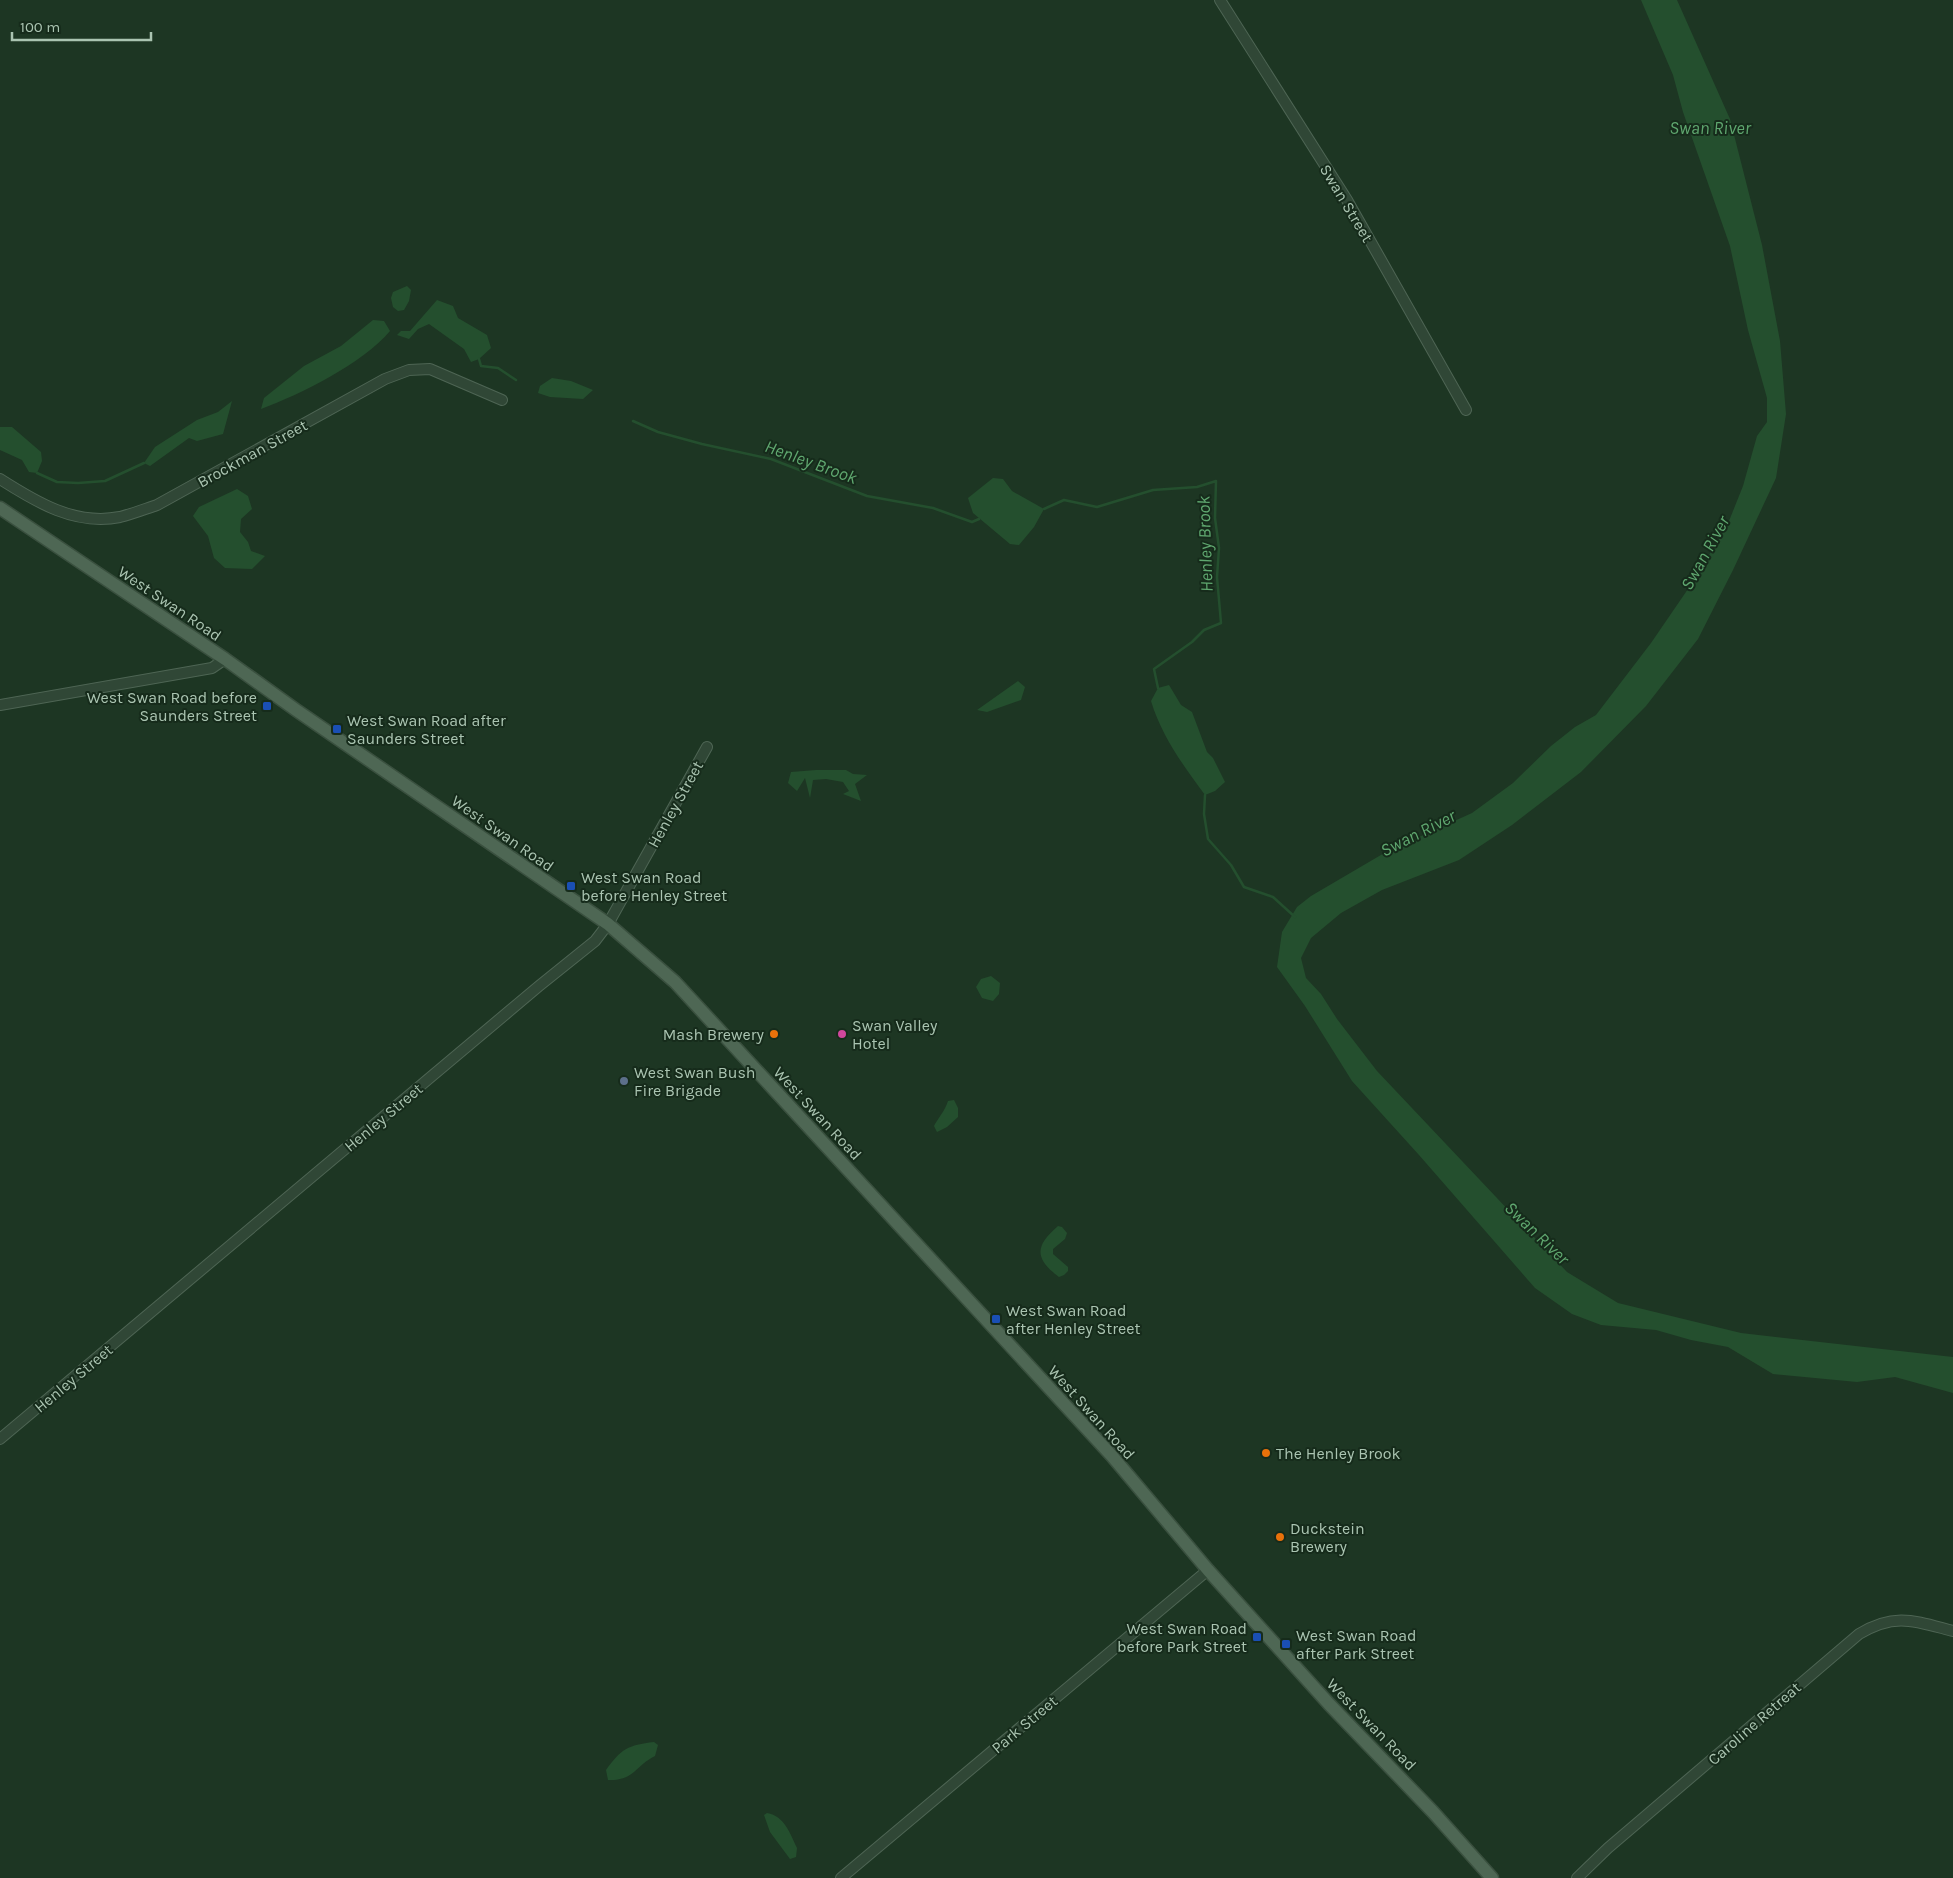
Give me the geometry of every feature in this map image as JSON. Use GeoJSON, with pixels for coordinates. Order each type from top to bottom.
{"type":"FeatureCollection","features":[{"type":"Feature","properties":{"kind":"main road","name":"West Swan Road"},"geometry":{"type":"LineString","coordinates":[[0,508],[225,659],[296,710],[608,924],[675,982],[1112,1456],[1208,1570],[1329,1704],[1433,1812],[1492,1878]]}},
{"type":"Feature","properties":{"kind":"street","name":"Swan Street"},"geometry":{"type":"LineString","coordinates":[[1220,0],[1347,200],[1466,410]]}},
{"type":"Feature","properties":{"kind":"street","name":"Brockman Street"},"geometry":{"type":"LineString","coordinates":[[0,479],[27,496],[60,512],[86,518],[119,517],[157,505],[385,379],[409,370],[430,369],[502,400]]}},
{"type":"Feature","properties":{"kind":"street"},"geometry":{"type":"LineString","coordinates":[[0,705],[212,668],[225,659]]}},
{"type":"Feature","properties":{"kind":"street","name":"Henley Street"},"geometry":{"type":"LineString","coordinates":[[0,1439],[516,1005],[595,941],[608,924],[708,747]]}},
{"type":"Feature","properties":{"kind":"street","name":"Park Street"},"geometry":{"type":"LineString","coordinates":[[841,1878],[1208,1570]]}},
{"type":"Feature","properties":{"kind":"street","name":"Caroline Retreat"},"geometry":{"type":"LineString","coordinates":[[1577,1878],[1608,1848],[1859,1634],[1874,1624],[1889,1620],[1905,1620],[1953,1632]]}},
{"type":"Feature","properties":{"kind":"water","name":"Swan River"},"geometry":{"type":"Polygon","coordinates":[[[1641,0],[1677,0],[1730,119],[1762,245],[1780,341],[1786,414],[1776,478],[1698,639],[1646,706],[1581,772],[1512,825],[1459,860],[1382,890],[1341,913],[1311,938],[1301,958],[1306,978],[1321,994],[1337,1019],[1377,1071],[1567,1272],[1618,1303],[1741,1333],[1953,1357],[1953,1393],[1895,1377],[1857,1382],[1773,1374],[1728,1347],[1691,1340],[1656,1330],[1601,1325],[1572,1314],[1535,1288],[1352,1081],[1305,1006],[1277,967],[1282,932],[1297,907],[1311,896],[1386,852],[1472,813],[1513,783],[1551,746],[1575,727],[1596,715],[1651,643],[1688,589],[1727,526],[1743,486],[1757,436],[1767,422],[1767,398],[1748,330],[1730,246],[1683,112],[1673,75],[1641,0]]]}},
{"type":"Feature","properties":{"kind":"water"},"geometry":{"type":"Polygon","coordinates":[[[407,286],[411,290],[409,301],[404,310],[398,311],[393,307],[391,298],[393,292],[407,286]]]}},
{"type":"Feature","properties":{"kind":"water"},"geometry":{"type":"Polygon","coordinates":[[[437,300],[453,306],[458,318],[487,335],[491,348],[479,359],[471,362],[464,349],[429,324],[418,329],[409,339],[397,335],[401,331],[410,331],[437,300]]]}},
{"type":"Feature","properties":{"kind":"water"},"geometry":{"type":"Polygon","coordinates":[[[373,320],[384,321],[390,331],[364,355],[330,377],[261,409],[264,398],[304,366],[341,346],[373,320]]]}},
{"type":"Feature","properties":{"kind":"water"},"geometry":{"type":"Polygon","coordinates":[[[552,378],[571,381],[593,390],[583,399],[550,397],[538,393],[540,386],[552,378]]]}},
{"type":"Feature","properties":{"kind":"water"},"geometry":{"type":"Polygon","coordinates":[[[232,401],[223,434],[197,441],[189,438],[150,466],[144,463],[155,447],[197,420],[218,412],[232,401]]]}},
{"type":"Feature","properties":{"kind":"water"},"geometry":{"type":"Polygon","coordinates":[[[0,427],[12,427],[41,452],[42,461],[37,473],[29,472],[22,460],[0,450],[0,427]]]}},
{"type":"Feature","properties":{"kind":"water"},"geometry":{"type":"Polygon","coordinates":[[[993,478],[1003,479],[1012,491],[1044,509],[1034,527],[1019,545],[1010,544],[973,513],[968,498],[993,478]]]}},
{"type":"Feature","properties":{"kind":"water"},"geometry":{"type":"Polygon","coordinates":[[[237,489],[248,496],[252,509],[241,519],[240,532],[248,542],[251,551],[265,556],[252,569],[225,568],[214,558],[208,536],[193,516],[199,507],[237,489]]]}},
{"type":"Feature","properties":{"kind":"water"},"geometry":{"type":"Polygon","coordinates":[[[1018,681],[1025,687],[1021,700],[987,712],[977,710],[1018,681]]]}},
{"type":"Feature","properties":{"kind":"water"},"geometry":{"type":"Polygon","coordinates":[[[1169,685],[1181,705],[1192,712],[1207,752],[1213,758],[1225,782],[1215,791],[1205,795],[1167,739],[1151,701],[1158,688],[1169,685]]]}},
{"type":"Feature","properties":{"kind":"water"},"geometry":{"type":"Polygon","coordinates":[[[846,770],[853,774],[867,775],[855,784],[861,801],[843,794],[849,791],[843,782],[826,779],[813,780],[810,798],[805,778],[797,791],[788,783],[791,772],[846,770]]]}},
{"type":"Feature","properties":{"kind":"water"},"geometry":{"type":"Polygon","coordinates":[[[991,976],[1000,983],[999,994],[993,1001],[982,998],[976,987],[981,979],[991,976]]]}},
{"type":"Feature","properties":{"kind":"water"},"geometry":{"type":"Polygon","coordinates":[[[954,1100],[958,1108],[958,1117],[947,1127],[937,1132],[934,1126],[948,1101],[954,1100]]]}},
{"type":"Feature","properties":{"kind":"water"},"geometry":{"type":"Polygon","coordinates":[[[1058,1226],[1062,1227],[1067,1233],[1065,1239],[1053,1249],[1053,1254],[1068,1267],[1068,1271],[1059,1277],[1045,1264],[1040,1252],[1045,1240],[1058,1226]]]}},
{"type":"Feature","properties":{"kind":"water"},"geometry":{"type":"Polygon","coordinates":[[[654,1742],[658,1745],[655,1756],[624,1778],[608,1780],[606,1770],[616,1757],[631,1747],[654,1742]]]}},
{"type":"Feature","properties":{"kind":"water"},"geometry":{"type":"Polygon","coordinates":[[[767,1813],[778,1818],[786,1826],[797,1848],[796,1857],[790,1859],[770,1832],[764,1815],[767,1813]]]}},
{"type":"Feature","properties":{"kind":"waterway","name":"Henley Brook"},"geometry":{"type":"LineString","coordinates":[[479,359],[481,366],[498,368],[516,380]]}},
{"type":"Feature","properties":{"kind":"waterway","name":"Henley Brook"},"geometry":{"type":"LineString","coordinates":[[633,421],[658,432],[771,459],[867,496],[933,508],[972,522],[979,519]]}},
{"type":"Feature","properties":{"kind":"waterway","name":"Henley Brook"},"geometry":{"type":"LineString","coordinates":[[37,473],[57,482],[105,481],[144,463]]}},
{"type":"Feature","properties":{"kind":"waterway","name":"Henley Brook"},"geometry":{"type":"LineString","coordinates":[[1044,509],[1064,500],[1097,507],[1153,490],[1197,487],[1216,481],[1215,518],[1219,548],[1217,577],[1221,623],[1204,630],[1192,642],[1154,669],[1158,688]]}},
{"type":"Feature","properties":{"kind":"waterway","name":"Henley Brook"},"geometry":{"type":"LineString","coordinates":[[1205,795],[1204,814],[1208,839],[1231,865],[1244,887],[1273,897],[1295,917]]}},
{"type":"Feature","properties":{"kind":"place","name":"West Swan Road before Saunders Street"},"geometry":{"type":"Point","coordinates":[267,706]}},
{"type":"Feature","properties":{"kind":"place","name":"West Swan Road after Saunders Street"},"geometry":{"type":"Point","coordinates":[337,729]}},
{"type":"Feature","properties":{"kind":"place","name":"West Swan Road before Henley Street"},"geometry":{"type":"Point","coordinates":[571,886]}},
{"type":"Feature","properties":{"kind":"place","name":"Mash Brewery"},"geometry":{"type":"Point","coordinates":[774,1034]}},
{"type":"Feature","properties":{"kind":"place","name":"Swan Valley Hotel"},"geometry":{"type":"Point","coordinates":[842,1034]}},
{"type":"Feature","properties":{"kind":"place","name":"West Swan Bush Fire Brigade"},"geometry":{"type":"Point","coordinates":[624,1081]}},
{"type":"Feature","properties":{"kind":"place","name":"West Swan Road after Henley Street"},"geometry":{"type":"Point","coordinates":[996,1319]}},
{"type":"Feature","properties":{"kind":"place","name":"The Henley Brook"},"geometry":{"type":"Point","coordinates":[1266,1453]}},
{"type":"Feature","properties":{"kind":"place","name":"Duckstein Brewery"},"geometry":{"type":"Point","coordinates":[1280,1537]}},
{"type":"Feature","properties":{"kind":"place","name":"West Swan Road before Park Street"},"geometry":{"type":"Point","coordinates":[1257,1637]}},
{"type":"Feature","properties":{"kind":"place","name":"West Swan Road after Park Street"},"geometry":{"type":"Point","coordinates":[1286,1644]}}]}
